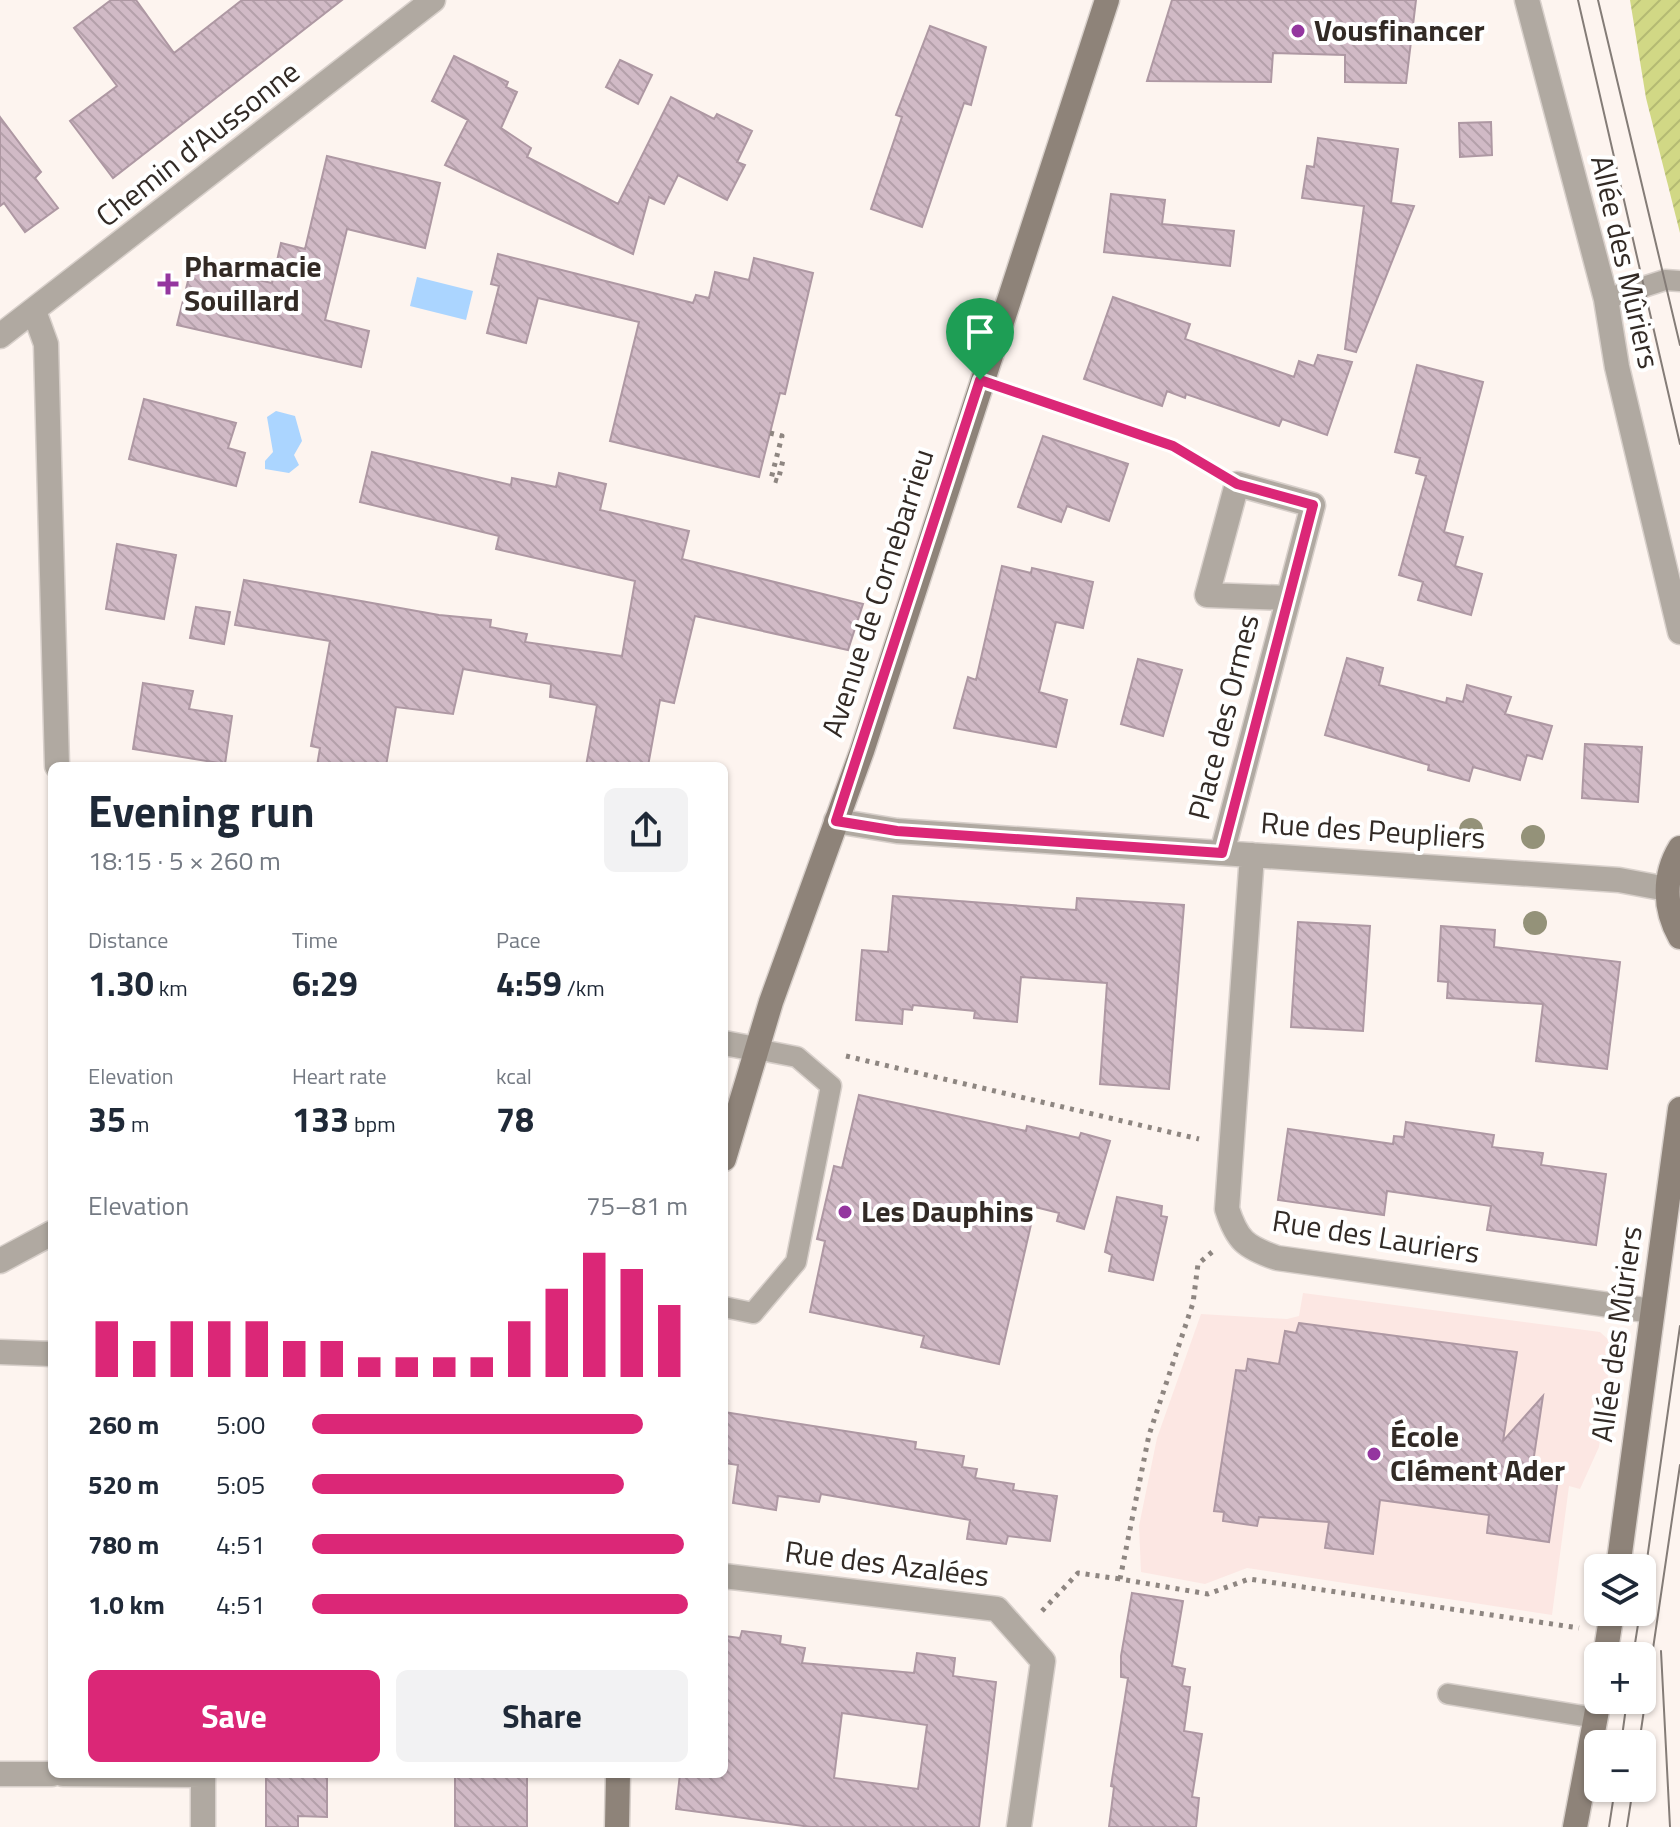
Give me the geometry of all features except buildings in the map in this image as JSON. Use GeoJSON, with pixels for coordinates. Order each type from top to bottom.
{"type":"FeatureCollection","features":[{"type":"Feature","properties":{"kind":"street","name":"Chemin d'Aussonne"},"geometry":{"type":"LineString","coordinates":[[0,336],[433,0]]}},
{"type":"Feature","properties":{"kind":"street","name":"Avenue de Cornebarrieu"},"geometry":{"type":"LineString","coordinates":[[728,1145],[756,1049],[836,821],[1107,0]]}},
{"type":"Feature","properties":{"kind":"street","name":"Allée des Mûriers"},"geometry":{"type":"LineString","coordinates":[[1527,0],[1606,299],[1617,367],[1680,632]]}},
{"type":"Feature","properties":{"kind":"street"},"geometry":{"type":"LineString","coordinates":[[34,311],[46,344],[57,762]]}},
{"type":"Feature","properties":{"kind":"street","name":"Place des Ormes"},"geometry":{"type":"LineString","coordinates":[[1222,853],[1313,505],[1237,484],[1207,595],[1287,598]]}},
{"type":"Feature","properties":{"kind":"street","name":"Rue des Peupliers"},"geometry":{"type":"LineString","coordinates":[[836,821],[897,831],[1619,880],[1667,889]]}},
{"type":"Feature","properties":{"kind":"street"},"geometry":{"type":"LineString","coordinates":[[1680,848],[1670,869],[1667,889],[1673,925],[1680,937]]}},
{"type":"Feature","properties":{"kind":"street","name":"Rue des Lauriers"},"geometry":{"type":"LineString","coordinates":[[1252,855],[1227,1209],[1235,1234],[1254,1250],[1277,1258],[1652,1311]]}},
{"type":"Feature","properties":{"kind":"street"},"geometry":{"type":"LineString","coordinates":[[728,1044],[756,1049]]}},
{"type":"Feature","properties":{"kind":"street","name":"Allée des Mûriers"},"geometry":{"type":"LineString","coordinates":[[1620,1554],[1680,1109]]}},
{"type":"Feature","properties":{"kind":"street"},"geometry":{"type":"LineString","coordinates":[[0,1261],[48,1235]]}},
{"type":"Feature","properties":{"kind":"street"},"geometry":{"type":"LineString","coordinates":[[0,1352],[48,1354]]}},
{"type":"Feature","properties":{"kind":"street","name":"Rue des Azalées"},"geometry":{"type":"LineString","coordinates":[[728,1576],[997,1609],[1043,1661],[1019,1827]]}},
{"type":"Feature","properties":{"kind":"street"},"geometry":{"type":"LineString","coordinates":[[1575,1827],[1596,1714]]}},
{"type":"Feature","properties":{"kind":"street"},"geometry":{"type":"LineString","coordinates":[[0,1774],[48,1774]]}},
{"type":"Feature","properties":{"kind":"street"},"geometry":{"type":"LineString","coordinates":[[203,1778],[203,1827]]}},
{"type":"Feature","properties":{"kind":"street"},"geometry":{"type":"LineString","coordinates":[[617,1827],[618,1778]]}},
{"type":"Feature","properties":{"kind":"lane"},"geometry":{"type":"LineString","coordinates":[[1606,299],[1665,280],[1680,281]]}},
{"type":"Feature","properties":{"kind":"lane"},"geometry":{"type":"LineString","coordinates":[[728,1308],[753,1313],[796,1262],[831,1086],[797,1057],[756,1049]]}},
{"type":"Feature","properties":{"kind":"lane"},"geometry":{"type":"LineString","coordinates":[[1448,1694],[1584,1708]]}},
{"type":"Feature","properties":{"kind":"path"},"geometry":{"type":"LineString","coordinates":[[980,380],[1173,446],[1237,484]]}},
{"type":"Feature","properties":{"kind":"path"},"geometry":{"type":"LineString","coordinates":[[770,433],[782,436],[771,479],[778,481],[783,460]]}},
{"type":"Feature","properties":{"kind":"path"},"geometry":{"type":"LineString","coordinates":[[831,1053],[1231,1146]]}},
{"type":"Feature","properties":{"kind":"path"},"geometry":{"type":"LineString","coordinates":[[1120,1579],[1149,1435],[1193,1303],[1198,1264],[1235,1234]]}},
{"type":"Feature","properties":{"kind":"path"},"geometry":{"type":"LineString","coordinates":[[1020,1634],[1078,1573],[1208,1594],[1249,1579],[1609,1634]]}},
{"type":"Feature","properties":{"kind":"shaded area","name":"École Clément Ader"},"geometry":{"type":"Polygon","coordinates":[[[1303,1293],[1600,1332],[1612,1343],[1599,1447],[1580,1489],[1569,1486],[1552,1615],[1247,1568],[1205,1584],[1141,1572],[1139,1526],[1157,1438],[1201,1314],[1287,1319],[1299,1316],[1303,1293]]]}},
{"type":"Feature","properties":{"kind":"green space"},"geometry":{"type":"Polygon","coordinates":[[[1630,0],[1680,0],[1680,233],[1646,98],[1630,0]]]}},
{"type":"Feature","properties":{"kind":"water"},"geometry":{"type":"Polygon","coordinates":[[[417,277],[473,291],[466,320],[410,306],[417,277]]]}},
{"type":"Feature","properties":{"kind":"water"},"geometry":{"type":"Polygon","coordinates":[[[276,411],[295,416],[302,441],[294,455],[299,465],[289,473],[265,469],[265,461],[273,452],[267,417],[276,411]]]}},
{"type":"Feature","properties":{"kind":"tram line"},"geometry":{"type":"LineString","coordinates":[[1578,0],[1680,444]]}},
{"type":"Feature","properties":{"kind":"tram line"},"geometry":{"type":"LineString","coordinates":[[1598,0],[1680,345]]}},
{"type":"Feature","properties":{"kind":"tram line"},"geometry":{"type":"LineString","coordinates":[[1648,1554],[1680,1326]]}},
{"type":"Feature","properties":{"kind":"tram line"},"geometry":{"type":"LineString","coordinates":[[1641,1730],[1680,1465]]}},
{"type":"Feature","properties":{"kind":"tram line"},"geometry":{"type":"LineString","coordinates":[[1635,1642],[1638,1626]]}},
{"type":"Feature","properties":{"kind":"tram line"},"geometry":{"type":"LineString","coordinates":[[1661,1651],[1670,1827]]}},
{"type":"Feature","properties":{"kind":"tram line"},"geometry":{"type":"LineString","coordinates":[[1623,1730],[1625,1714]]}},
{"type":"Feature","properties":{"kind":"tram line"},"geometry":{"type":"LineString","coordinates":[[1609,1827],[1613,1802]]}},
{"type":"Feature","properties":{"kind":"tram line"},"geometry":{"type":"LineString","coordinates":[[1627,1827],[1631,1802]]}},
{"type":"Feature","properties":{"kind":"place","name":"Vousfinancer"},"geometry":{"type":"Point","coordinates":[1298,31]}},
{"type":"Feature","properties":{"kind":"place","name":"Pharmacie Souillard"},"geometry":{"type":"Point","coordinates":[168,284]}},
{"type":"Feature","properties":{"kind":"place","name":"Les Dauphins"},"geometry":{"type":"Point","coordinates":[845,1212]}},
{"type":"Feature","properties":{"kind":"place","name":"École Clément Ader"},"geometry":{"type":"Point","coordinates":[1374,1454]}},
{"type":"Feature","properties":{"kind":"route"},"geometry":{"type":"LineString","coordinates":[[980,380],[1173,446],[1237,484],[1313,505],[1222,853],[897,831],[836,821],[862,751],[980,380]]}}]}
